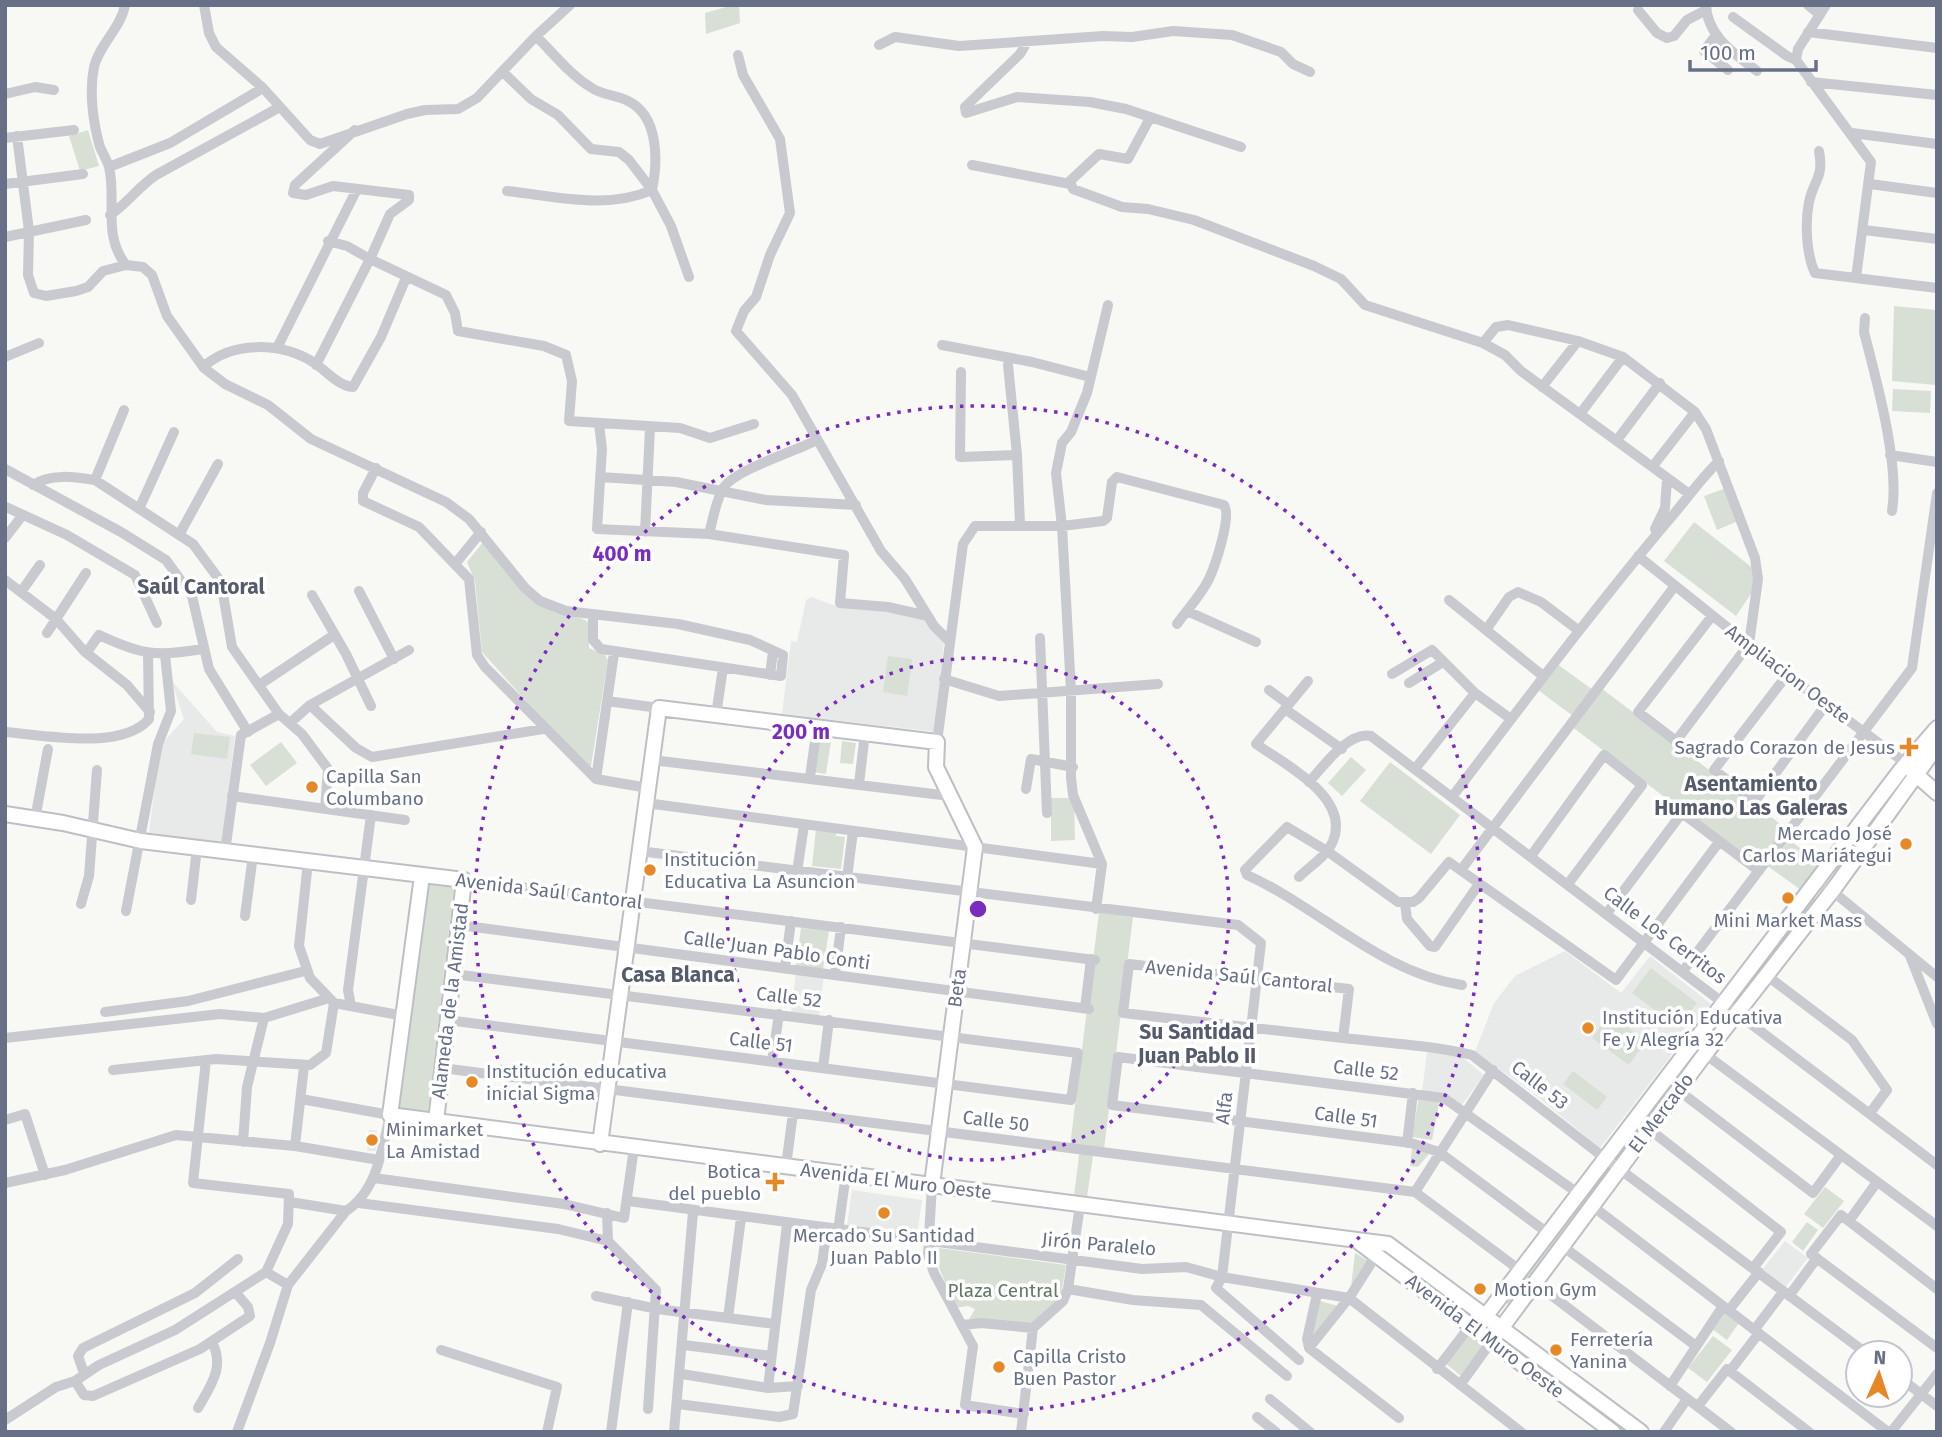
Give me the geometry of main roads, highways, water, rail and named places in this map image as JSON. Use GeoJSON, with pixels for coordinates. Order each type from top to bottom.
{"type":"FeatureCollection","features":[{"type":"Feature","properties":{"kind":"place","name":"Sagrado Corazon de Jesus"},"geometry":{"type":"Point","coordinates":[1909,747]}},
{"type":"Feature","properties":{"kind":"place","name":"Capilla San Columbano"},"geometry":{"type":"Point","coordinates":[312,787]}},
{"type":"Feature","properties":{"kind":"place","name":"Mercado José Carlos Mariátegui"},"geometry":{"type":"Point","coordinates":[1906,844]}},
{"type":"Feature","properties":{"kind":"place","name":"Institución Educativa La Asuncion"},"geometry":{"type":"Point","coordinates":[650,870]}},
{"type":"Feature","properties":{"kind":"place","name":"Mini Market Mass"},"geometry":{"type":"Point","coordinates":[1788,898]}},
{"type":"Feature","properties":{"kind":"place","name":"Institución Educativa Fe y Alegría 32"},"geometry":{"type":"Point","coordinates":[1588,1028]}},
{"type":"Feature","properties":{"kind":"place","name":"Institución educativa inicial Sigma"},"geometry":{"type":"Point","coordinates":[472,1082]}},
{"type":"Feature","properties":{"kind":"place","name":"Minimarket La Amistad"},"geometry":{"type":"Point","coordinates":[372,1140]}},
{"type":"Feature","properties":{"kind":"place","name":"Botica del pueblo"},"geometry":{"type":"Point","coordinates":[775,1182]}},
{"type":"Feature","properties":{"kind":"place","name":"Mercado Su Santidad Juan Pablo II"},"geometry":{"type":"Point","coordinates":[884,1213]}},
{"type":"Feature","properties":{"kind":"place","name":"Motion Gym"},"geometry":{"type":"Point","coordinates":[1480,1289]}},
{"type":"Feature","properties":{"kind":"place","name":"Ferretería Yanina"},"geometry":{"type":"Point","coordinates":[1556,1350]}},
{"type":"Feature","properties":{"kind":"place","name":"Capilla Cristo Buen Pastor"},"geometry":{"type":"Point","coordinates":[999,1367]}},
{"type":"Feature","properties":{"kind":"district","name":"Saúl Cantoral"},"geometry":{"type":"Point","coordinates":[201,587]}},
{"type":"Feature","properties":{"kind":"district","name":"Asentamiento Humano Las Galeras"},"geometry":{"type":"Point","coordinates":[1751,796]}},
{"type":"Feature","properties":{"kind":"district","name":"Casa Blanca"},"geometry":{"type":"Point","coordinates":[678,975]}},
{"type":"Feature","properties":{"kind":"district","name":"Su Santidad Juan Pablo II"},"geometry":{"type":"Point","coordinates":[1197,1044]}},
{"type":"Feature","properties":{"kind":"park label","name":"Plaza Central"},"geometry":{"type":"Point","coordinates":[1003,1290]}}]}
